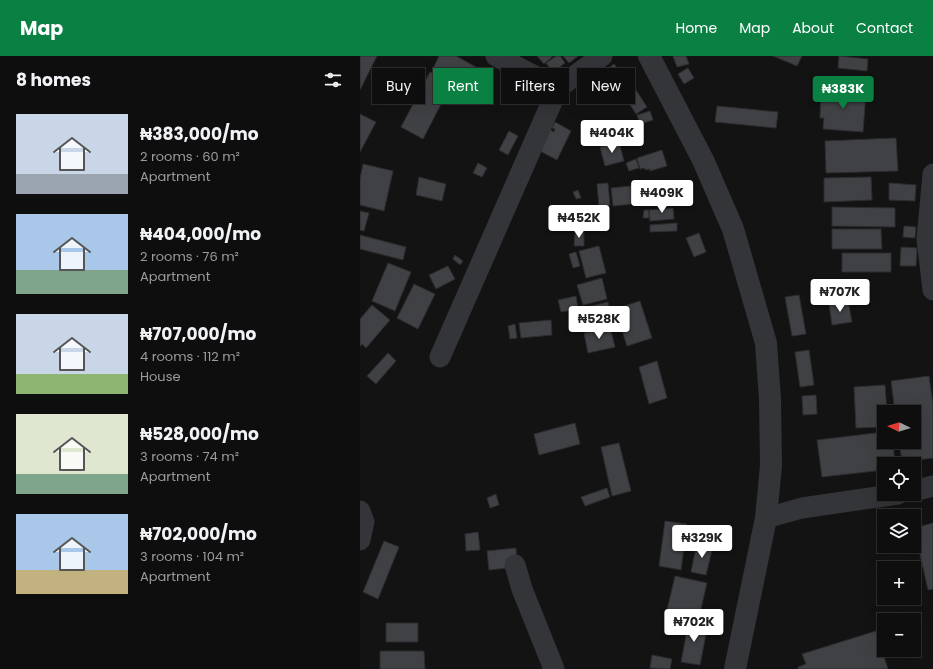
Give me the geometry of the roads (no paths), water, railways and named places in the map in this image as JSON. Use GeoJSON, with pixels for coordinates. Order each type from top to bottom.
{"type":"FeatureCollection","features":[{"type":"Feature","properties":{"kind":"street"},"geometry":{"type":"LineString","coordinates":[[496,56],[519,68]]}},
{"type":"Feature","properties":{"kind":"street"},"geometry":{"type":"LineString","coordinates":[[569,80],[602,56]]}},
{"type":"Feature","properties":{"kind":"street"},"geometry":{"type":"LineString","coordinates":[[649,56],[703,160],[733,229],[766,343],[770,399],[771,466],[766,518],[735,669]]}},
{"type":"Feature","properties":{"kind":"street"},"geometry":{"type":"LineString","coordinates":[[440,357],[551,104]]}},
{"type":"Feature","properties":{"kind":"street"},"geometry":{"type":"LineString","coordinates":[[933,174],[927,239],[933,290]]}},
{"type":"Feature","properties":{"kind":"street"},"geometry":{"type":"LineString","coordinates":[[921,489],[933,486]]}},
{"type":"Feature","properties":{"kind":"street"},"geometry":{"type":"LineString","coordinates":[[766,518],[802,508],[877,497]]}},
{"type":"Feature","properties":{"kind":"street"},"geometry":{"type":"LineString","coordinates":[[360,511],[364,522],[360,540]]}},
{"type":"Feature","properties":{"kind":"street"},"geometry":{"type":"LineString","coordinates":[[515,566],[522,589],[554,669]]}}]}
